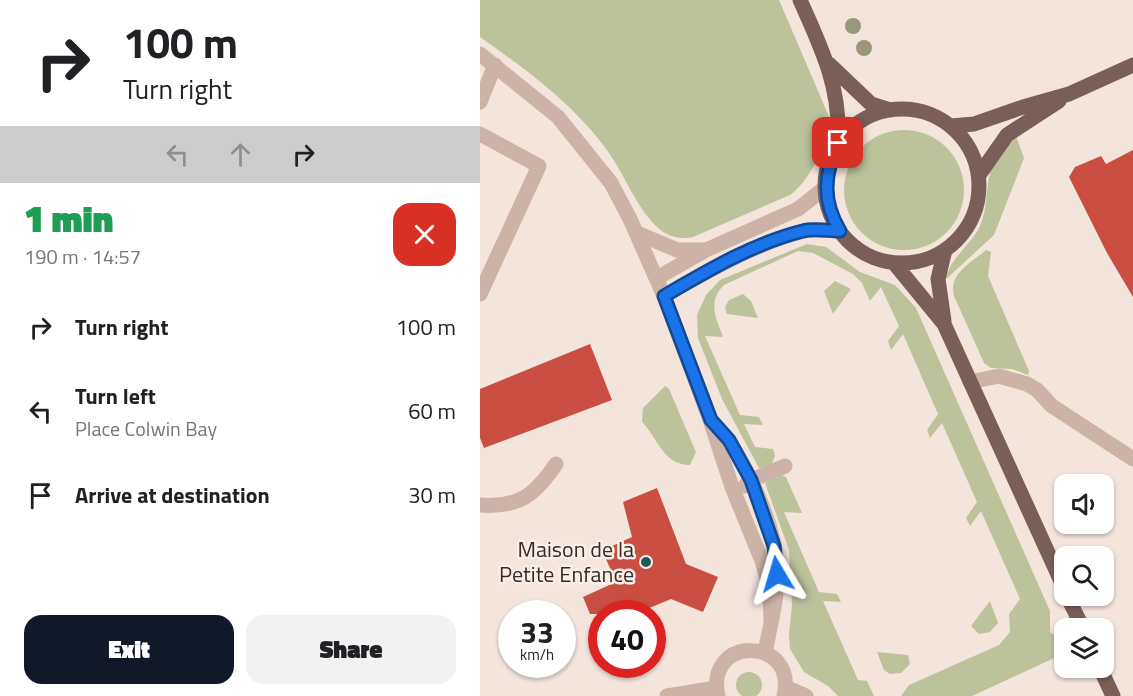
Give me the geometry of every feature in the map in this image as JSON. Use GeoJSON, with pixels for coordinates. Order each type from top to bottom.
{"type":"FeatureCollection","features":[{"type":"Feature","properties":{"kind":"main road"},"geometry":{"type":"LineString","coordinates":[[800,0],[829,64],[840,120],[838,143],[829,164],[825,187],[827,203],[840,231],[855,247],[873,257],[894,263],[920,261],[945,250],[961,236],[973,218],[979,197],[979,175],[969,148],[951,126],[933,115],[912,110],[891,110],[871,104],[829,64]]}},
{"type":"Feature","properties":{"kind":"main road"},"geometry":{"type":"LineString","coordinates":[[951,126],[990,120],[1023,107],[1069,94],[1133,65]]}},
{"type":"Feature","properties":{"kind":"main road"},"geometry":{"type":"LineString","coordinates":[[979,175],[1006,135],[1069,94]]}},
{"type":"Feature","properties":{"kind":"main road"},"geometry":{"type":"LineString","coordinates":[[838,143],[861,122],[891,110]]}},
{"type":"Feature","properties":{"kind":"main road"},"geometry":{"type":"LineString","coordinates":[[944,324],[938,279],[945,250]]}},
{"type":"Feature","properties":{"kind":"main road"},"geometry":{"type":"LineString","coordinates":[[894,263],[944,324],[1054,566]]}},
{"type":"Feature","properties":{"kind":"main road"},"geometry":{"type":"LineString","coordinates":[[1105,678],[1113,696]]}},
{"type":"Feature","properties":{"kind":"street"},"geometry":{"type":"LineString","coordinates":[[480,54],[558,117],[611,183],[637,233],[664,296],[711,420],[732,486],[758,550],[770,588],[771,621]]}},
{"type":"Feature","properties":{"kind":"street"},"geometry":{"type":"LineString","coordinates":[[480,102],[495,65]]}},
{"type":"Feature","properties":{"kind":"street"},"geometry":{"type":"LineString","coordinates":[[480,134],[539,166],[480,294]]}},
{"type":"Feature","properties":{"kind":"street"},"geometry":{"type":"LineString","coordinates":[[657,278],[706,250],[798,208],[825,187]]}},
{"type":"Feature","properties":{"kind":"street"},"geometry":{"type":"LineString","coordinates":[[664,296],[707,271],[781,238],[805,230],[840,231]]}},
{"type":"Feature","properties":{"kind":"street"},"geometry":{"type":"LineString","coordinates":[[637,233],[676,250],[706,250]]}},
{"type":"Feature","properties":{"kind":"street"},"geometry":{"type":"LineString","coordinates":[[970,382],[999,376],[1027,384],[1037,390],[1052,406],[1133,459]]}},
{"type":"Feature","properties":{"kind":"street"},"geometry":{"type":"LineString","coordinates":[[711,420],[733,447],[751,480],[776,557],[776,586],[765,653]]}},
{"type":"Feature","properties":{"kind":"street"},"geometry":{"type":"LineString","coordinates":[[480,505],[503,506],[524,498],[543,484],[556,464]]}},
{"type":"Feature","properties":{"kind":"street"},"geometry":{"type":"LineString","coordinates":[[758,550],[755,524],[744,491],[751,480],[785,466]]}},
{"type":"Feature","properties":{"kind":"street"},"geometry":{"type":"LineString","coordinates":[[667,696],[717,692],[720,669],[733,654],[752,650],[765,653],[781,667],[785,691],[806,696]]}},
{"type":"Feature","properties":{"kind":"green space"},"geometry":{"type":"Polygon","coordinates":[[[480,0],[779,0],[830,119],[826,139],[817,161],[804,181],[790,195],[693,237],[668,235],[649,218],[609,153],[581,119],[533,76],[480,37],[480,0]]]}},
{"type":"Feature","properties":{"kind":"green space"},"geometry":{"type":"Polygon","coordinates":[[[904,130],[927,135],[946,148],[959,167],[964,190],[959,213],[946,232],[927,245],[904,250],[881,245],[862,232],[849,213],[844,190],[849,167],[862,148],[881,135],[904,130]]]}},
{"type":"Feature","properties":{"kind":"green space"},"geometry":{"type":"Polygon","coordinates":[[[1016,136],[1024,158],[994,235],[945,280],[951,266],[974,236],[982,221],[993,165],[999,154],[1016,136]]]}},
{"type":"Feature","properties":{"kind":"green space"},"geometry":{"type":"Polygon","coordinates":[[[807,244],[826,247],[860,272],[895,285],[916,308],[1050,611],[1050,632],[1054,635],[1054,658],[972,696],[901,696],[909,685],[999,645],[1010,632],[1009,614],[1020,599],[981,511],[970,526],[966,518],[977,502],[942,423],[930,438],[927,430],[938,414],[903,334],[891,350],[888,341],[899,326],[881,287],[870,301],[862,283],[853,274],[813,253],[798,251],[724,285],[719,291],[714,310],[723,337],[705,336],[740,415],[759,417],[763,425],[744,424],[755,447],[773,449],[775,456],[771,466],[759,468],[722,399],[698,338],[697,315],[706,295],[720,280],[807,244]]]}},
{"type":"Feature","properties":{"kind":"green space"},"geometry":{"type":"Polygon","coordinates":[[[986,250],[991,252],[988,276],[1029,371],[1028,375],[1012,369],[991,368],[984,363],[954,296],[954,281],[958,275],[986,250]]]}},
{"type":"Feature","properties":{"kind":"green space"},"geometry":{"type":"Polygon","coordinates":[[[835,281],[851,289],[833,314],[824,291],[835,281]]]}},
{"type":"Feature","properties":{"kind":"green space"},"geometry":{"type":"Polygon","coordinates":[[[743,294],[751,301],[758,318],[727,314],[725,307],[729,300],[743,294]]]}},
{"type":"Feature","properties":{"kind":"green space"},"geometry":{"type":"Polygon","coordinates":[[[665,386],[669,389],[696,452],[690,465],[673,461],[667,456],[642,422],[643,408],[665,386]]]}},
{"type":"Feature","properties":{"kind":"green space"},"geometry":{"type":"Polygon","coordinates":[[[781,475],[786,477],[802,513],[784,512],[819,592],[837,594],[841,602],[823,601],[858,680],[867,681],[874,696],[838,696],[828,686],[804,672],[790,649],[792,605],[789,550],[765,483],[781,475]]]}},
{"type":"Feature","properties":{"kind":"green space"},"geometry":{"type":"Polygon","coordinates":[[[990,601],[998,623],[990,632],[979,634],[971,626],[990,601]]]}},
{"type":"Feature","properties":{"kind":"green space"},"geometry":{"type":"Polygon","coordinates":[[[877,652],[908,655],[910,664],[901,673],[890,674],[884,670],[877,652]]]}},
{"type":"Feature","properties":{"kind":"green space"},"geometry":{"type":"Polygon","coordinates":[[[744,673],[754,673],[761,680],[761,690],[754,697],[744,697],[737,690],[737,680],[744,673]]]}},
{"type":"Feature","properties":{"kind":"building"},"geometry":{"type":"Polygon","coordinates":[[[1133,150],[1133,297],[1107,253],[1069,177],[1075,167],[1101,156],[1106,164],[1133,150]]]}},
{"type":"Feature","properties":{"kind":"building"},"geometry":{"type":"Polygon","coordinates":[[[590,344],[612,400],[484,448],[480,438],[480,389],[590,344]]]}},
{"type":"Feature","properties":{"kind":"building","name":"Maison de la Petite Enfance"},"geometry":{"type":"Polygon","coordinates":[[[657,488],[686,564],[718,577],[703,612],[671,599],[666,601],[588,600],[588,609],[583,597],[616,582],[606,559],[612,546],[632,537],[623,502],[657,488]]]}},
{"type":"Feature","properties":{"kind":"place","name":"Maison de la Petite Enfance"},"geometry":{"type":"Point","coordinates":[646,562]}},
{"type":"Feature","properties":{"kind":"route"},"geometry":{"type":"LineString","coordinates":[[777,574],[774,546],[751,480],[738,453],[711,420],[664,296],[707,271],[781,238],[805,230],[840,231],[832,218],[825,187],[829,164],[838,143]]}}]}
